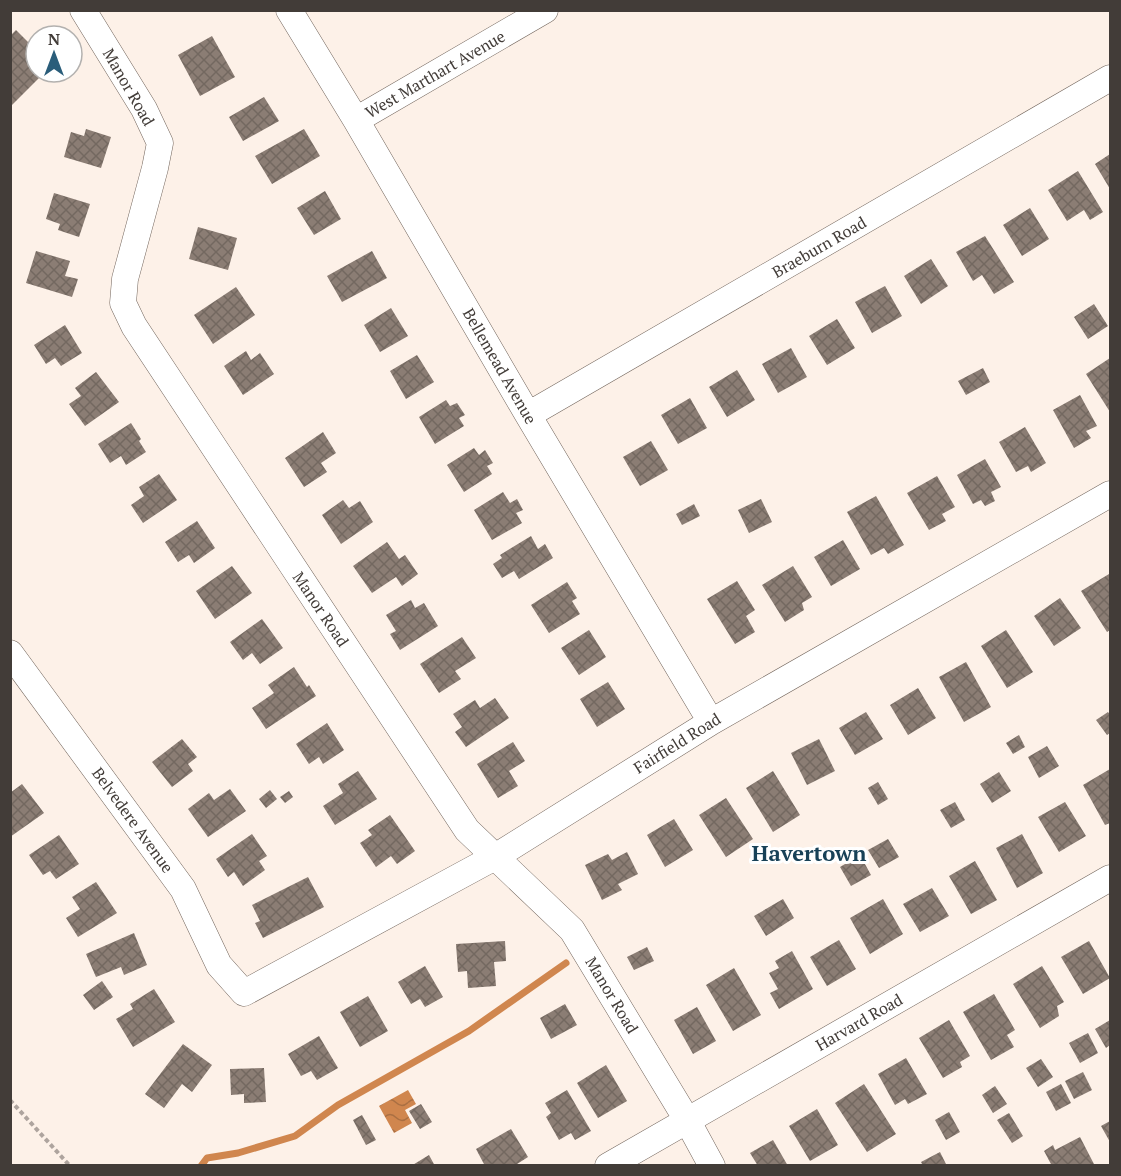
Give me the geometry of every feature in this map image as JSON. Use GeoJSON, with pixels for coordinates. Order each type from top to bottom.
{"type":"FeatureCollection","features":[{"type":"Feature","properties":{"kind":"street","name":"Manor Road"},"geometry":{"type":"LineString","coordinates":[[83,10],[144,109],[160,143],[125,279],[123,303],[140,336],[467,830],[572,930],[687,1120],[712,1166]]}},
{"type":"Feature","properties":{"kind":"street","name":"Bellemead Avenue"},"geometry":{"type":"LineString","coordinates":[[289,10],[711,722]]}},
{"type":"Feature","properties":{"kind":"street","name":"West Marthart Avenue"},"geometry":{"type":"LineString","coordinates":[[356,120],[545,10]]}},
{"type":"Feature","properties":{"kind":"street","name":"Braeburn Road"},"geometry":{"type":"LineString","coordinates":[[528,415],[1110,78]]}},
{"type":"Feature","properties":{"kind":"street","name":"Fairfield Road"},"geometry":{"type":"LineString","coordinates":[[244,993],[495,857],[711,722],[1110,494]]}},
{"type":"Feature","properties":{"kind":"street","name":"Belvedere Avenue"},"geometry":{"type":"LineString","coordinates":[[10,653],[183,889],[219,965],[244,993]]}},
{"type":"Feature","properties":{"kind":"street","name":"Harvard Road"},"geometry":{"type":"LineString","coordinates":[[608,1166],[1110,878]]}},
{"type":"Feature","properties":{"kind":"path"},"geometry":{"type":"LineString","coordinates":[[10,1100],[70,1166]]}},
{"type":"Feature","properties":{"kind":"water"},"geometry":{"type":"Polygon","coordinates":[[[408,1090],[416,1104],[405,1110],[412,1123],[394,1133],[379,1106],[408,1090]]]}},
{"type":"Feature","properties":{"kind":"building"},"geometry":{"type":"Polygon","coordinates":[[[16,30],[24,38],[24,84],[33,84],[10,107],[10,36],[16,30]]]}},
{"type":"Feature","properties":{"kind":"building"},"geometry":{"type":"Polygon","coordinates":[[[212,36],[235,77],[200,96],[178,55],[212,36]]]}},
{"type":"Feature","properties":{"kind":"building"},"geometry":{"type":"Polygon","coordinates":[[[264,97],[279,121],[243,141],[229,117],[264,97]]]}},
{"type":"Feature","properties":{"kind":"building"},"geometry":{"type":"Polygon","coordinates":[[[86,129],[111,137],[101,168],[64,157],[71,132],[84,136],[86,129]]]}},
{"type":"Feature","properties":{"kind":"building"},"geometry":{"type":"Polygon","coordinates":[[[304,129],[320,156],[272,184],[255,156],[304,129]]]}},
{"type":"Feature","properties":{"kind":"building"},"geometry":{"type":"Polygon","coordinates":[[[1110,154],[1110,189],[1095,164],[1110,154]]]}},
{"type":"Feature","properties":{"kind":"building"},"geometry":{"type":"Polygon","coordinates":[[[1078,171],[1103,212],[1090,220],[1084,210],[1067,221],[1048,190],[1078,171]]]}},
{"type":"Feature","properties":{"kind":"building"},"geometry":{"type":"Polygon","coordinates":[[[325,191],[341,219],[314,235],[297,208],[325,191]]]}},
{"type":"Feature","properties":{"kind":"building"},"geometry":{"type":"Polygon","coordinates":[[[54,193],[90,204],[79,237],[58,230],[60,224],[46,219],[54,193]]]}},
{"type":"Feature","properties":{"kind":"building"},"geometry":{"type":"Polygon","coordinates":[[[1030,208],[1049,239],[1022,256],[1003,225],[1030,208]]]}},
{"type":"Feature","properties":{"kind":"building"},"geometry":{"type":"Polygon","coordinates":[[[198,227],[237,238],[228,270],[189,259],[198,227]]]}},
{"type":"Feature","properties":{"kind":"building"},"geometry":{"type":"Polygon","coordinates":[[[985,236],[1014,282],[994,294],[982,275],[973,281],[956,252],[985,236]]]}},
{"type":"Feature","properties":{"kind":"building"},"geometry":{"type":"Polygon","coordinates":[[[36,251],[70,261],[65,276],[78,279],[72,297],[26,283],[36,251]]]}},
{"type":"Feature","properties":{"kind":"building"},"geometry":{"type":"Polygon","coordinates":[[[372,251],[387,278],[342,302],[327,276],[372,251]]]}},
{"type":"Feature","properties":{"kind":"building"},"geometry":{"type":"Polygon","coordinates":[[[931,259],[948,286],[921,304],[904,276],[931,259]]]}},
{"type":"Feature","properties":{"kind":"building"},"geometry":{"type":"Polygon","coordinates":[[[885,286],[902,316],[872,333],[855,302],[885,286]]]}},
{"type":"Feature","properties":{"kind":"building"},"geometry":{"type":"Polygon","coordinates":[[[236,287],[255,315],[213,344],[194,315],[236,287]]]}},
{"type":"Feature","properties":{"kind":"building"},"geometry":{"type":"Polygon","coordinates":[[[1094,304],[1108,326],[1088,339],[1074,317],[1094,304]]]}},
{"type":"Feature","properties":{"kind":"building"},"geometry":{"type":"Polygon","coordinates":[[[391,308],[408,336],[380,352],[364,325],[391,308]]]}},
{"type":"Feature","properties":{"kind":"building"},"geometry":{"type":"Polygon","coordinates":[[[837,319],[855,348],[827,365],[809,336],[837,319]]]}},
{"type":"Feature","properties":{"kind":"building"},"geometry":{"type":"Polygon","coordinates":[[[65,325],[82,353],[61,366],[55,358],[46,364],[34,345],[65,325]]]}},
{"type":"Feature","properties":{"kind":"building"},"geometry":{"type":"Polygon","coordinates":[[[791,348],[807,377],[778,393],[762,364],[791,348]]]}},
{"type":"Feature","properties":{"kind":"building"},"geometry":{"type":"Polygon","coordinates":[[[246,351],[251,360],[260,353],[274,374],[243,395],[224,366],[246,351]]]}},
{"type":"Feature","properties":{"kind":"building"},"geometry":{"type":"Polygon","coordinates":[[[417,355],[434,382],[406,399],[390,371],[417,355]]]}},
{"type":"Feature","properties":{"kind":"building"},"geometry":{"type":"Polygon","coordinates":[[[1110,358],[1110,412],[1086,374],[1110,358]]]}},
{"type":"Feature","properties":{"kind":"building"},"geometry":{"type":"Polygon","coordinates":[[[983,368],[990,382],[966,395],[958,381],[983,368]]]}},
{"type":"Feature","properties":{"kind":"building"},"geometry":{"type":"Polygon","coordinates":[[[737,370],[755,400],[727,417],[709,387],[737,370]]]}},
{"type":"Feature","properties":{"kind":"building"},"geometry":{"type":"Polygon","coordinates":[[[96,372],[119,402],[85,426],[69,404],[81,396],[75,388],[96,372]]]}},
{"type":"Feature","properties":{"kind":"building"},"geometry":{"type":"Polygon","coordinates":[[[1080,395],[1097,426],[1086,431],[1091,438],[1074,448],[1053,410],[1080,395]]]}},
{"type":"Feature","properties":{"kind":"building"},"geometry":{"type":"Polygon","coordinates":[[[690,398],[707,428],[678,444],[661,415],[690,398]]]}},
{"type":"Feature","properties":{"kind":"building"},"geometry":{"type":"Polygon","coordinates":[[[446,400],[450,406],[457,403],[465,415],[459,418],[464,426],[435,444],[419,417],[446,400]]]}},
{"type":"Feature","properties":{"kind":"building"},"geometry":{"type":"Polygon","coordinates":[[[131,423],[146,452],[126,465],[121,456],[110,463],[98,444],[131,423]]]}},
{"type":"Feature","properties":{"kind":"building"},"geometry":{"type":"Polygon","coordinates":[[[1025,427],[1046,463],[1031,472],[1028,466],[1016,472],[999,442],[1025,427]]]}},
{"type":"Feature","properties":{"kind":"building"},"geometry":{"type":"Polygon","coordinates":[[[323,432],[336,453],[321,463],[327,472],[304,487],[285,458],[323,432]]]}},
{"type":"Feature","properties":{"kind":"building"},"geometry":{"type":"Polygon","coordinates":[[[651,441],[668,470],[640,486],[623,457],[651,441]]]}},
{"type":"Feature","properties":{"kind":"building"},"geometry":{"type":"Polygon","coordinates":[[[474,448],[479,455],[485,450],[493,463],[487,466],[492,474],[464,492],[447,465],[474,448]]]}},
{"type":"Feature","properties":{"kind":"building"},"geometry":{"type":"Polygon","coordinates":[[[985,459],[1001,487],[991,492],[995,501],[985,506],[981,500],[973,504],[957,475],[985,459]]]}},
{"type":"Feature","properties":{"kind":"building"},"geometry":{"type":"Polygon","coordinates":[[[159,474],[177,500],[143,523],[131,505],[144,496],[139,487],[159,474]]]}},
{"type":"Feature","properties":{"kind":"building"},"geometry":{"type":"Polygon","coordinates":[[[937,476],[955,507],[942,514],[946,521],[929,530],[907,493],[937,476]]]}},
{"type":"Feature","properties":{"kind":"building"},"geometry":{"type":"Polygon","coordinates":[[[503,492],[510,503],[517,499],[523,510],[516,513],[522,523],[492,540],[474,510],[503,492]]]}},
{"type":"Feature","properties":{"kind":"building"},"geometry":{"type":"Polygon","coordinates":[[[876,496],[904,545],[888,554],[884,548],[871,555],[847,512],[876,496]]]}},
{"type":"Feature","properties":{"kind":"building"},"geometry":{"type":"Polygon","coordinates":[[[761,499],[772,522],[749,533],[738,510],[761,499]]]}},
{"type":"Feature","properties":{"kind":"building"},"geometry":{"type":"Polygon","coordinates":[[[343,500],[349,508],[360,501],[373,522],[341,544],[322,515],[343,500]]]}},
{"type":"Feature","properties":{"kind":"building"},"geometry":{"type":"Polygon","coordinates":[[[694,504],[700,516],[682,525],[676,514],[694,504]]]}},
{"type":"Feature","properties":{"kind":"building"},"geometry":{"type":"Polygon","coordinates":[[[197,521],[215,548],[194,563],[189,555],[178,562],[165,542],[197,521]]]}},
{"type":"Feature","properties":{"kind":"building"},"geometry":{"type":"Polygon","coordinates":[[[531,536],[538,549],[545,544],[553,558],[519,579],[514,571],[502,578],[493,564],[502,558],[500,555],[531,536]]]}},
{"type":"Feature","properties":{"kind":"building"},"geometry":{"type":"Polygon","coordinates":[[[843,540],[860,569],[831,586],[814,557],[843,540]]]}},
{"type":"Feature","properties":{"kind":"building"},"geometry":{"type":"Polygon","coordinates":[[[387,542],[399,559],[405,555],[418,574],[402,586],[396,577],[372,593],[353,566],[387,542]]]}},
{"type":"Feature","properties":{"kind":"building"},"geometry":{"type":"Polygon","coordinates":[[[232,566],[252,593],[215,619],[196,591],[232,566]]]}},
{"type":"Feature","properties":{"kind":"building"},"geometry":{"type":"Polygon","coordinates":[[[793,566],[812,597],[802,603],[804,610],[785,622],[762,585],[793,566]]]}},
{"type":"Feature","properties":{"kind":"building"},"geometry":{"type":"Polygon","coordinates":[[[1109,574],[1110,630],[1107,632],[1081,591],[1109,574]]]}},
{"type":"Feature","properties":{"kind":"building"},"geometry":{"type":"Polygon","coordinates":[[[737,581],[755,610],[746,616],[755,632],[735,644],[707,599],[737,581]]]}},
{"type":"Feature","properties":{"kind":"building"},"geometry":{"type":"Polygon","coordinates":[[[567,582],[577,598],[572,601],[580,614],[549,633],[531,605],[567,582]]]}},
{"type":"Feature","properties":{"kind":"building"},"geometry":{"type":"Polygon","coordinates":[[[1060,598],[1081,628],[1054,646],[1034,616],[1060,598]]]}},
{"type":"Feature","properties":{"kind":"building"},"geometry":{"type":"Polygon","coordinates":[[[411,600],[415,608],[424,603],[438,626],[400,650],[390,634],[396,631],[386,615],[411,600]]]}},
{"type":"Feature","properties":{"kind":"building"},"geometry":{"type":"Polygon","coordinates":[[[262,619],[283,648],[260,664],[252,653],[243,660],[230,642],[262,619]]]}},
{"type":"Feature","properties":{"kind":"building"},"geometry":{"type":"Polygon","coordinates":[[[589,630],[606,657],[579,675],[561,648],[589,630]]]}},
{"type":"Feature","properties":{"kind":"building"},"geometry":{"type":"Polygon","coordinates":[[[1006,630],[1033,672],[1007,688],[981,646],[1006,630]]]}},
{"type":"Feature","properties":{"kind":"building"},"geometry":{"type":"Polygon","coordinates":[[[462,637],[476,658],[455,671],[461,679],[439,693],[420,664],[462,637]]]}},
{"type":"Feature","properties":{"kind":"building"},"geometry":{"type":"Polygon","coordinates":[[[966,662],[991,707],[964,722],[939,677],[966,662]]]}},
{"type":"Feature","properties":{"kind":"building"},"geometry":{"type":"Polygon","coordinates":[[[294,667],[316,696],[266,729],[252,708],[274,693],[268,685],[294,667]]]}},
{"type":"Feature","properties":{"kind":"building"},"geometry":{"type":"Polygon","coordinates":[[[608,682],[625,709],[597,727],[580,699],[608,682]]]}},
{"type":"Feature","properties":{"kind":"building"},"geometry":{"type":"Polygon","coordinates":[[[918,688],[936,718],[908,735],[890,705],[918,688]]]}},
{"type":"Feature","properties":{"kind":"building"},"geometry":{"type":"Polygon","coordinates":[[[495,698],[509,718],[466,747],[455,732],[462,727],[453,714],[475,700],[480,708],[495,698]]]}},
{"type":"Feature","properties":{"kind":"building"},"geometry":{"type":"Polygon","coordinates":[[[866,712],[883,739],[855,755],[839,728],[866,712]]]}},
{"type":"Feature","properties":{"kind":"building"},"geometry":{"type":"Polygon","coordinates":[[[1108,712],[1110,733],[1107,735],[1096,720],[1108,712]]]}},
{"type":"Feature","properties":{"kind":"building"},"geometry":{"type":"Polygon","coordinates":[[[327,723],[344,750],[323,764],[319,757],[309,764],[296,744],[327,723]]]}},
{"type":"Feature","properties":{"kind":"building"},"geometry":{"type":"Polygon","coordinates":[[[1019,735],[1025,747],[1013,754],[1006,743],[1019,735]]]}},
{"type":"Feature","properties":{"kind":"building"},"geometry":{"type":"Polygon","coordinates":[[[182,739],[197,757],[188,764],[193,771],[172,787],[152,762],[182,739]]]}},
{"type":"Feature","properties":{"kind":"building"},"geometry":{"type":"Polygon","coordinates":[[[819,739],[835,771],[807,785],[791,753],[819,739]]]}},
{"type":"Feature","properties":{"kind":"building"},"geometry":{"type":"Polygon","coordinates":[[[513,742],[525,761],[509,771],[518,786],[498,798],[477,764],[513,742]]]}},
{"type":"Feature","properties":{"kind":"building"},"geometry":{"type":"Polygon","coordinates":[[[1047,746],[1059,766],[1039,778],[1028,757],[1047,746]]]}},
{"type":"Feature","properties":{"kind":"building"},"geometry":{"type":"Polygon","coordinates":[[[1110,769],[1110,823],[1105,825],[1083,785],[1110,769]]]}},
{"type":"Feature","properties":{"kind":"building"},"geometry":{"type":"Polygon","coordinates":[[[358,771],[377,799],[335,825],[323,806],[343,793],[338,784],[358,771]]]}},
{"type":"Feature","properties":{"kind":"building"},"geometry":{"type":"Polygon","coordinates":[[[773,771],[800,815],[773,832],[746,788],[773,771]]]}},
{"type":"Feature","properties":{"kind":"building"},"geometry":{"type":"Polygon","coordinates":[[[999,772],[1011,791],[992,803],[980,784],[999,772]]]}},
{"type":"Feature","properties":{"kind":"building"},"geometry":{"type":"Polygon","coordinates":[[[878,782],[888,799],[878,805],[868,788],[878,782]]]}},
{"type":"Feature","properties":{"kind":"building"},"geometry":{"type":"Polygon","coordinates":[[[22,784],[44,813],[10,837],[10,793],[22,784]]]}},
{"type":"Feature","properties":{"kind":"building"},"geometry":{"type":"Polygon","coordinates":[[[230,789],[246,811],[208,837],[188,809],[209,793],[214,800],[230,789]]]}},
{"type":"Feature","properties":{"kind":"building"},"geometry":{"type":"Polygon","coordinates":[[[270,790],[277,799],[266,808],[259,799],[270,790]]]}},
{"type":"Feature","properties":{"kind":"building"},"geometry":{"type":"Polygon","coordinates":[[[289,791],[293,797],[285,803],[280,797],[289,791]]]}},
{"type":"Feature","properties":{"kind":"building"},"geometry":{"type":"Polygon","coordinates":[[[726,798],[753,839],[726,857],[699,815],[726,798]]]}},
{"type":"Feature","properties":{"kind":"building"},"geometry":{"type":"Polygon","coordinates":[[[955,802],[965,820],[951,828],[940,810],[955,802]]]}},
{"type":"Feature","properties":{"kind":"building"},"geometry":{"type":"Polygon","coordinates":[[[1065,802],[1086,836],[1059,852],[1038,817],[1065,802]]]}},
{"type":"Feature","properties":{"kind":"building"},"geometry":{"type":"Polygon","coordinates":[[[390,815],[415,851],[397,864],[391,856],[376,867],[360,843],[372,835],[368,830],[390,815]]]}},
{"type":"Feature","properties":{"kind":"building"},"geometry":{"type":"Polygon","coordinates":[[[674,819],[693,850],[665,867],[647,835],[674,819]]]}},
{"type":"Feature","properties":{"kind":"building"},"geometry":{"type":"Polygon","coordinates":[[[252,834],[267,856],[259,861],[265,870],[243,886],[234,872],[228,877],[216,859],[252,834]]]}},
{"type":"Feature","properties":{"kind":"building"},"geometry":{"type":"Polygon","coordinates":[[[1022,834],[1043,873],[1017,888],[996,848],[1022,834]]]}},
{"type":"Feature","properties":{"kind":"building"},"geometry":{"type":"Polygon","coordinates":[[[59,835],[79,864],[56,879],[50,871],[43,875],[29,855],[59,835]]]}},
{"type":"Feature","properties":{"kind":"building"},"geometry":{"type":"Polygon","coordinates":[[[888,839],[899,857],[879,868],[868,850],[888,839]]]}},
{"type":"Feature","properties":{"kind":"building"},"geometry":{"type":"Polygon","coordinates":[[[627,852],[638,874],[618,884],[622,890],[602,900],[585,865],[608,854],[612,860],[627,852]]]}},
{"type":"Feature","properties":{"kind":"building"},"geometry":{"type":"Polygon","coordinates":[[[860,855],[871,875],[851,886],[840,867],[860,855]]]}},
{"type":"Feature","properties":{"kind":"building"},"geometry":{"type":"Polygon","coordinates":[[[975,861],[997,900],[971,914],[949,876],[975,861]]]}},
{"type":"Feature","properties":{"kind":"building"},"geometry":{"type":"Polygon","coordinates":[[[308,877],[324,907],[263,938],[255,923],[260,921],[252,905],[308,877]]]}},
{"type":"Feature","properties":{"kind":"building"},"geometry":{"type":"Polygon","coordinates":[[[96,882],[117,913],[78,937],[66,918],[80,909],[72,897],[96,882]]]}},
{"type":"Feature","properties":{"kind":"building"},"geometry":{"type":"Polygon","coordinates":[[[932,888],[949,916],[920,932],[903,904],[932,888]]]}},
{"type":"Feature","properties":{"kind":"building"},"geometry":{"type":"Polygon","coordinates":[[[783,899],[794,918],[766,936],[754,916],[783,899]]]}},
{"type":"Feature","properties":{"kind":"building"},"geometry":{"type":"Polygon","coordinates":[[[883,899],[903,934],[870,954],[850,918],[883,899]]]}},
{"type":"Feature","properties":{"kind":"building"},"geometry":{"type":"Polygon","coordinates":[[[134,933],[147,965],[124,975],[121,967],[96,977],[86,954],[134,933]]]}},
{"type":"Feature","properties":{"kind":"building"},"geometry":{"type":"Polygon","coordinates":[[[839,940],[856,969],[827,986],[810,957],[839,940]]]}},
{"type":"Feature","properties":{"kind":"building"},"geometry":{"type":"Polygon","coordinates":[[[505,941],[506,961],[494,962],[496,986],[468,988],[467,971],[458,972],[456,944],[505,941]]]}},
{"type":"Feature","properties":{"kind":"building"},"geometry":{"type":"Polygon","coordinates":[[[1089,941],[1110,978],[1083,994],[1061,957],[1089,941]]]}},
{"type":"Feature","properties":{"kind":"building"},"geometry":{"type":"Polygon","coordinates":[[[647,947],[654,961],[634,970],[627,957],[647,947]]]}},
{"type":"Feature","properties":{"kind":"building"},"geometry":{"type":"Polygon","coordinates":[[[792,951],[813,989],[779,1009],[770,993],[778,989],[769,973],[779,968],[775,961],[792,951]]]}},
{"type":"Feature","properties":{"kind":"building"},"geometry":{"type":"Polygon","coordinates":[[[425,966],[443,997],[425,1007],[420,999],[411,1004],[398,982],[425,966]]]}},
{"type":"Feature","properties":{"kind":"building"},"geometry":{"type":"Polygon","coordinates":[[[1042,966],[1064,1002],[1057,1006],[1059,1016],[1040,1028],[1013,984],[1042,966]]]}},
{"type":"Feature","properties":{"kind":"building"},"geometry":{"type":"Polygon","coordinates":[[[734,968],[761,1015],[733,1031],[706,985],[734,968]]]}},
{"type":"Feature","properties":{"kind":"building"},"geometry":{"type":"Polygon","coordinates":[[[102,981],[113,997],[94,1010],[83,995],[102,981]]]}},
{"type":"Feature","properties":{"kind":"building"},"geometry":{"type":"Polygon","coordinates":[[[154,989],[175,1022],[133,1047],[116,1019],[133,1009],[130,1004],[154,989]]]}},
{"type":"Feature","properties":{"kind":"building"},"geometry":{"type":"Polygon","coordinates":[[[994,994],[1015,1030],[1007,1035],[1014,1047],[991,1060],[963,1012],[994,994]]]}},
{"type":"Feature","properties":{"kind":"building"},"geometry":{"type":"Polygon","coordinates":[[[368,996],[388,1031],[360,1047],[340,1012],[368,996]]]}},
{"type":"Feature","properties":{"kind":"building"},"geometry":{"type":"Polygon","coordinates":[[[565,1004],[577,1025],[551,1039],[540,1018],[565,1004]]]}},
{"type":"Feature","properties":{"kind":"building"},"geometry":{"type":"Polygon","coordinates":[[[697,1007],[716,1041],[693,1054],[674,1020],[697,1007]]]}},
{"type":"Feature","properties":{"kind":"building"},"geometry":{"type":"Polygon","coordinates":[[[949,1020],[970,1056],[960,1062],[962,1067],[943,1078],[919,1038],[949,1020]]]}},
{"type":"Feature","properties":{"kind":"building"},"geometry":{"type":"Polygon","coordinates":[[[1110,1020],[1110,1045],[1106,1048],[1095,1029],[1110,1020]]]}},
{"type":"Feature","properties":{"kind":"building"},"geometry":{"type":"Polygon","coordinates":[[[1088,1033],[1098,1053],[1080,1063],[1069,1043],[1088,1033]]]}},
{"type":"Feature","properties":{"kind":"building"},"geometry":{"type":"Polygon","coordinates":[[[319,1036],[338,1068],[317,1080],[311,1071],[301,1076],[288,1054],[319,1036]]]}},
{"type":"Feature","properties":{"kind":"building"},"geometry":{"type":"Polygon","coordinates":[[[183,1044],[212,1065],[192,1092],[182,1084],[164,1108],[145,1094],[183,1044]]]}},
{"type":"Feature","properties":{"kind":"building"},"geometry":{"type":"Polygon","coordinates":[[[906,1058],[927,1094],[908,1104],[905,1099],[895,1105],[878,1074],[906,1058]]]}},
{"type":"Feature","properties":{"kind":"building"},"geometry":{"type":"Polygon","coordinates":[[[1041,1059],[1053,1077],[1038,1087],[1026,1068],[1041,1059]]]}},
{"type":"Feature","properties":{"kind":"building"},"geometry":{"type":"Polygon","coordinates":[[[606,1065],[627,1101],[598,1118],[577,1083],[606,1065]]]}},
{"type":"Feature","properties":{"kind":"building"},"geometry":{"type":"Polygon","coordinates":[[[264,1068],[266,1102],[244,1103],[244,1094],[231,1095],[230,1069],[264,1068]]]}},
{"type":"Feature","properties":{"kind":"building"},"geometry":{"type":"Polygon","coordinates":[[[1083,1072],[1092,1090],[1074,1099],[1065,1081],[1083,1072]]]}},
{"type":"Feature","properties":{"kind":"building"},"geometry":{"type":"Polygon","coordinates":[[[864,1084],[896,1134],[867,1152],[835,1103],[864,1084]]]}},
{"type":"Feature","properties":{"kind":"building"},"geometry":{"type":"Polygon","coordinates":[[[1061,1084],[1071,1103],[1056,1111],[1046,1092],[1061,1084]]]}},
{"type":"Feature","properties":{"kind":"building"},"geometry":{"type":"Polygon","coordinates":[[[995,1086],[1007,1104],[993,1113],[982,1095],[995,1086]]]}},
{"type":"Feature","properties":{"kind":"building"},"geometry":{"type":"Polygon","coordinates":[[[567,1090],[591,1131],[575,1140],[571,1133],[559,1140],[546,1117],[551,1113],[545,1103],[567,1090]]]}},
{"type":"Feature","properties":{"kind":"building"},"geometry":{"type":"Polygon","coordinates":[[[421,1104],[432,1122],[420,1129],[409,1111],[421,1104]]]}},
{"type":"Feature","properties":{"kind":"building"},"geometry":{"type":"Polygon","coordinates":[[[817,1109],[838,1145],[810,1161],[789,1126],[817,1109]]]}},
{"type":"Feature","properties":{"kind":"building"},"geometry":{"type":"Polygon","coordinates":[[[949,1112],[960,1132],[946,1140],[935,1120],[949,1112]]]}},
{"type":"Feature","properties":{"kind":"building"},"geometry":{"type":"Polygon","coordinates":[[[1009,1113],[1023,1136],[1012,1143],[997,1120],[1009,1113]]]}},
{"type":"Feature","properties":{"kind":"building"},"geometry":{"type":"Polygon","coordinates":[[[362,1115],[376,1140],[366,1145],[353,1120],[362,1115]]]}},
{"type":"Feature","properties":{"kind":"building"},"geometry":{"type":"Polygon","coordinates":[[[1110,1121],[1110,1142],[1101,1126],[1110,1121]]]}},
{"type":"Feature","properties":{"kind":"building"},"geometry":{"type":"Polygon","coordinates":[[[511,1129],[528,1157],[514,1166],[485,1166],[476,1149],[511,1129]]]}},
{"type":"Feature","properties":{"kind":"building"},"geometry":{"type":"Polygon","coordinates":[[[1080,1137],[1095,1166],[1052,1166],[1044,1151],[1053,1145],[1055,1150],[1080,1137]]]}},
{"type":"Feature","properties":{"kind":"building"},"geometry":{"type":"Polygon","coordinates":[[[773,1140],[788,1166],[758,1166],[750,1153],[773,1140]]]}},
{"type":"Feature","properties":{"kind":"building"},"geometry":{"type":"Polygon","coordinates":[[[940,1152],[947,1166],[923,1166],[921,1162],[940,1152]]]}},
{"type":"Feature","properties":{"kind":"building"},"geometry":{"type":"Polygon","coordinates":[[[429,1155],[435,1166],[411,1166],[429,1155]]]}},
{"type":"Feature","properties":{"kind":"waterway"},"geometry":{"type":"LineString","coordinates":[[201,1166],[207,1158],[238,1153],[295,1136],[338,1105],[469,1031],[566,963]]}},
{"type":"Feature","properties":{"kind":"district","name":"Havertown"},"geometry":{"type":"Point","coordinates":[809,852]}}]}
